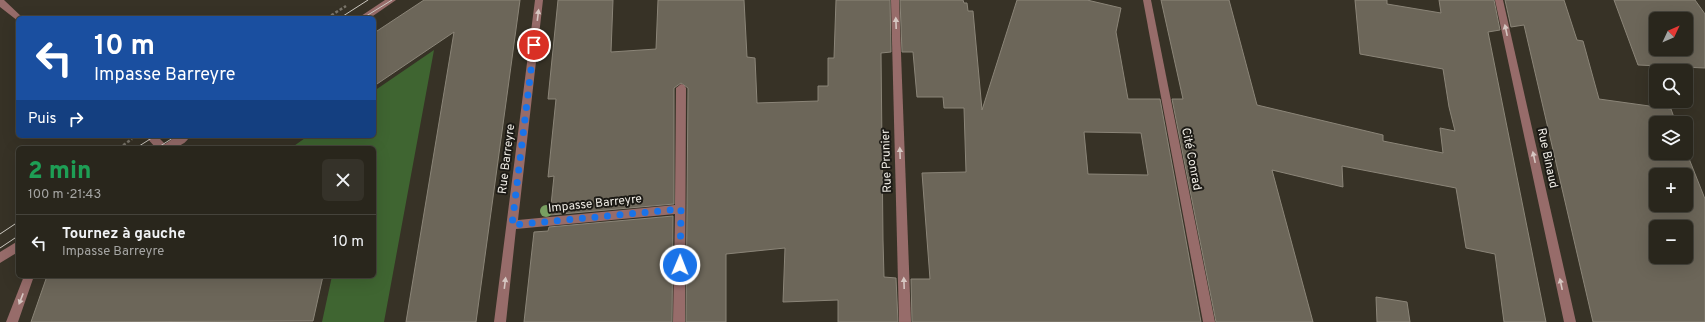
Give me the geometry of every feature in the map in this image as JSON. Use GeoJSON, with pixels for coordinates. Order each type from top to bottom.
{"type":"FeatureCollection","features":[{"type":"Feature","properties":{"kind":"street"},"geometry":{"type":"LineString","coordinates":[[366,16],[392,0]]}},
{"type":"Feature","properties":{"kind":"street","name":"Rue Barreyre"},"geometry":{"type":"LineString","coordinates":[[500,322],[539,0]]}},
{"type":"Feature","properties":{"kind":"street","name":"Rue Prunier"},"geometry":{"type":"LineString","coordinates":[[895,0],[905,322]]}},
{"type":"Feature","properties":{"kind":"street","name":"Cité Conrad"},"geometry":{"type":"LineString","coordinates":[[1147,0],[1209,322]]}},
{"type":"Feature","properties":{"kind":"street","name":"Rue Binaud"},"geometry":{"type":"LineString","coordinates":[[1499,0],[1570,322]]}},
{"type":"Feature","properties":{"kind":"street"},"geometry":{"type":"LineString","coordinates":[[0,2],[16,16]]}},
{"type":"Feature","properties":{"kind":"street"},"geometry":{"type":"LineString","coordinates":[[679,322],[681,88]]}},
{"type":"Feature","properties":{"kind":"street"},"geometry":{"type":"LineString","coordinates":[[152,138],[161,146]]}},
{"type":"Feature","properties":{"kind":"street"},"geometry":{"type":"LineString","coordinates":[[170,146],[182,138]]}},
{"type":"Feature","properties":{"kind":"street","name":"Impasse Barreyre"},"geometry":{"type":"LineString","coordinates":[[512,225],[681,209]]}},
{"type":"Feature","properties":{"kind":"street"},"geometry":{"type":"LineString","coordinates":[[0,258],[16,247]]}},
{"type":"Feature","properties":{"kind":"street"},"geometry":{"type":"LineString","coordinates":[[12,322],[28,278]]}},
{"type":"Feature","properties":{"kind":"path"},"geometry":{"type":"LineString","coordinates":[[330,16],[346,6]]}},
{"type":"Feature","properties":{"kind":"path"},"geometry":{"type":"LineString","coordinates":[[122,146],[132,138]]}},
{"type":"Feature","properties":{"kind":"green space"},"geometry":{"type":"Polygon","coordinates":[[[434,50],[384,322],[322,322],[332,278],[376,278],[376,146],[294,146],[305,138],[376,138],[376,90],[434,50]]]}},
{"type":"Feature","properties":{"kind":"building"},"geometry":{"type":"Polygon","coordinates":[[[424,0],[520,0],[476,322],[406,322],[454,32],[376,85],[376,32],[424,0]]]}},
{"type":"Feature","properties":{"kind":"building"},"geometry":{"type":"Polygon","coordinates":[[[558,0],[613,0],[611,52],[656,49],[658,0],[744,0],[747,57],[755,58],[757,103],[818,101],[818,86],[828,86],[828,58],[834,58],[836,0],[890,0],[891,52],[881,53],[883,240],[884,277],[896,278],[898,322],[838,322],[838,300],[783,302],[785,248],[726,254],[726,322],[686,322],[688,88],[681,83],[674,88],[674,204],[550,215],[554,176],[548,177],[556,99],[548,99],[558,0]]]}},
{"type":"Feature","properties":{"kind":"building"},"geometry":{"type":"Polygon","coordinates":[[[900,0],[963,0],[964,3],[967,3],[968,11],[973,11],[982,110],[1017,0],[1087,0],[1121,8],[1116,32],[1128,99],[1160,99],[1201,322],[912,322],[911,279],[930,279],[922,173],[966,172],[964,108],[944,108],[943,97],[917,97],[913,52],[902,52],[900,0]],[[1084,132],[1088,174],[1148,175],[1141,133],[1084,132]]]}},
{"type":"Feature","properties":{"kind":"building"},"geometry":{"type":"Polygon","coordinates":[[[1161,0],[1229,0],[1257,105],[1383,135],[1383,141],[1443,153],[1440,128],[1455,131],[1449,107],[1443,69],[1360,54],[1355,0],[1387,0],[1387,4],[1441,13],[1439,0],[1494,0],[1500,30],[1488,32],[1546,322],[1504,322],[1495,254],[1466,248],[1456,188],[1342,166],[1343,187],[1272,170],[1313,322],[1216,322],[1172,99],[1183,99],[1161,0]]]}},
{"type":"Feature","properties":{"kind":"building"},"geometry":{"type":"Polygon","coordinates":[[[1505,0],[1564,0],[1577,40],[1583,41],[1599,99],[1649,106],[1649,108],[1671,109],[1674,116],[1649,116],[1649,160],[1690,160],[1693,168],[1649,168],[1649,212],[1693,212],[1693,169],[1705,199],[1705,322],[1593,322],[1524,25],[1511,27],[1505,0]]]}},
{"type":"Feature","properties":{"kind":"building"},"geometry":{"type":"Polygon","coordinates":[[[1614,0],[1695,0],[1705,14],[1705,68],[1693,67],[1693,64],[1649,64],[1649,65],[1638,65],[1614,0]]]}},
{"type":"Feature","properties":{"kind":"building"},"geometry":{"type":"Polygon","coordinates":[[[673,216],[672,322],[524,322],[534,232],[548,231],[549,227],[673,216]]]}},
{"type":"Feature","properties":{"kind":"building"},"geometry":{"type":"Polygon","coordinates":[[[46,278],[323,278],[313,321],[31,322],[46,278]]]}},
{"type":"Feature","properties":{"kind":"building"},"geometry":{"type":"Polygon","coordinates":[[[1376,297],[1407,302],[1410,322],[1377,322],[1376,297]]]}},
{"type":"Feature","properties":{"kind":"tram line"},"geometry":{"type":"LineString","coordinates":[[343,16],[368,0]]}},
{"type":"Feature","properties":{"kind":"tram line"},"geometry":{"type":"LineString","coordinates":[[366,16],[392,0]]}},
{"type":"Feature","properties":{"kind":"tram line"},"geometry":{"type":"LineString","coordinates":[[139,146],[152,138]]}},
{"type":"Feature","properties":{"kind":"tram line"},"geometry":{"type":"LineString","coordinates":[[160,146],[173,138]]}},
{"type":"Feature","properties":{"kind":"tram line"},"geometry":{"type":"LineString","coordinates":[[0,234],[16,223]]}},
{"type":"Feature","properties":{"kind":"tram line"},"geometry":{"type":"LineString","coordinates":[[0,248],[16,237]]}},
{"type":"Feature","properties":{"kind":"route"},"geometry":{"type":"LineString","coordinates":[[534,45],[512,225],[681,209],[680,265]]}}]}
